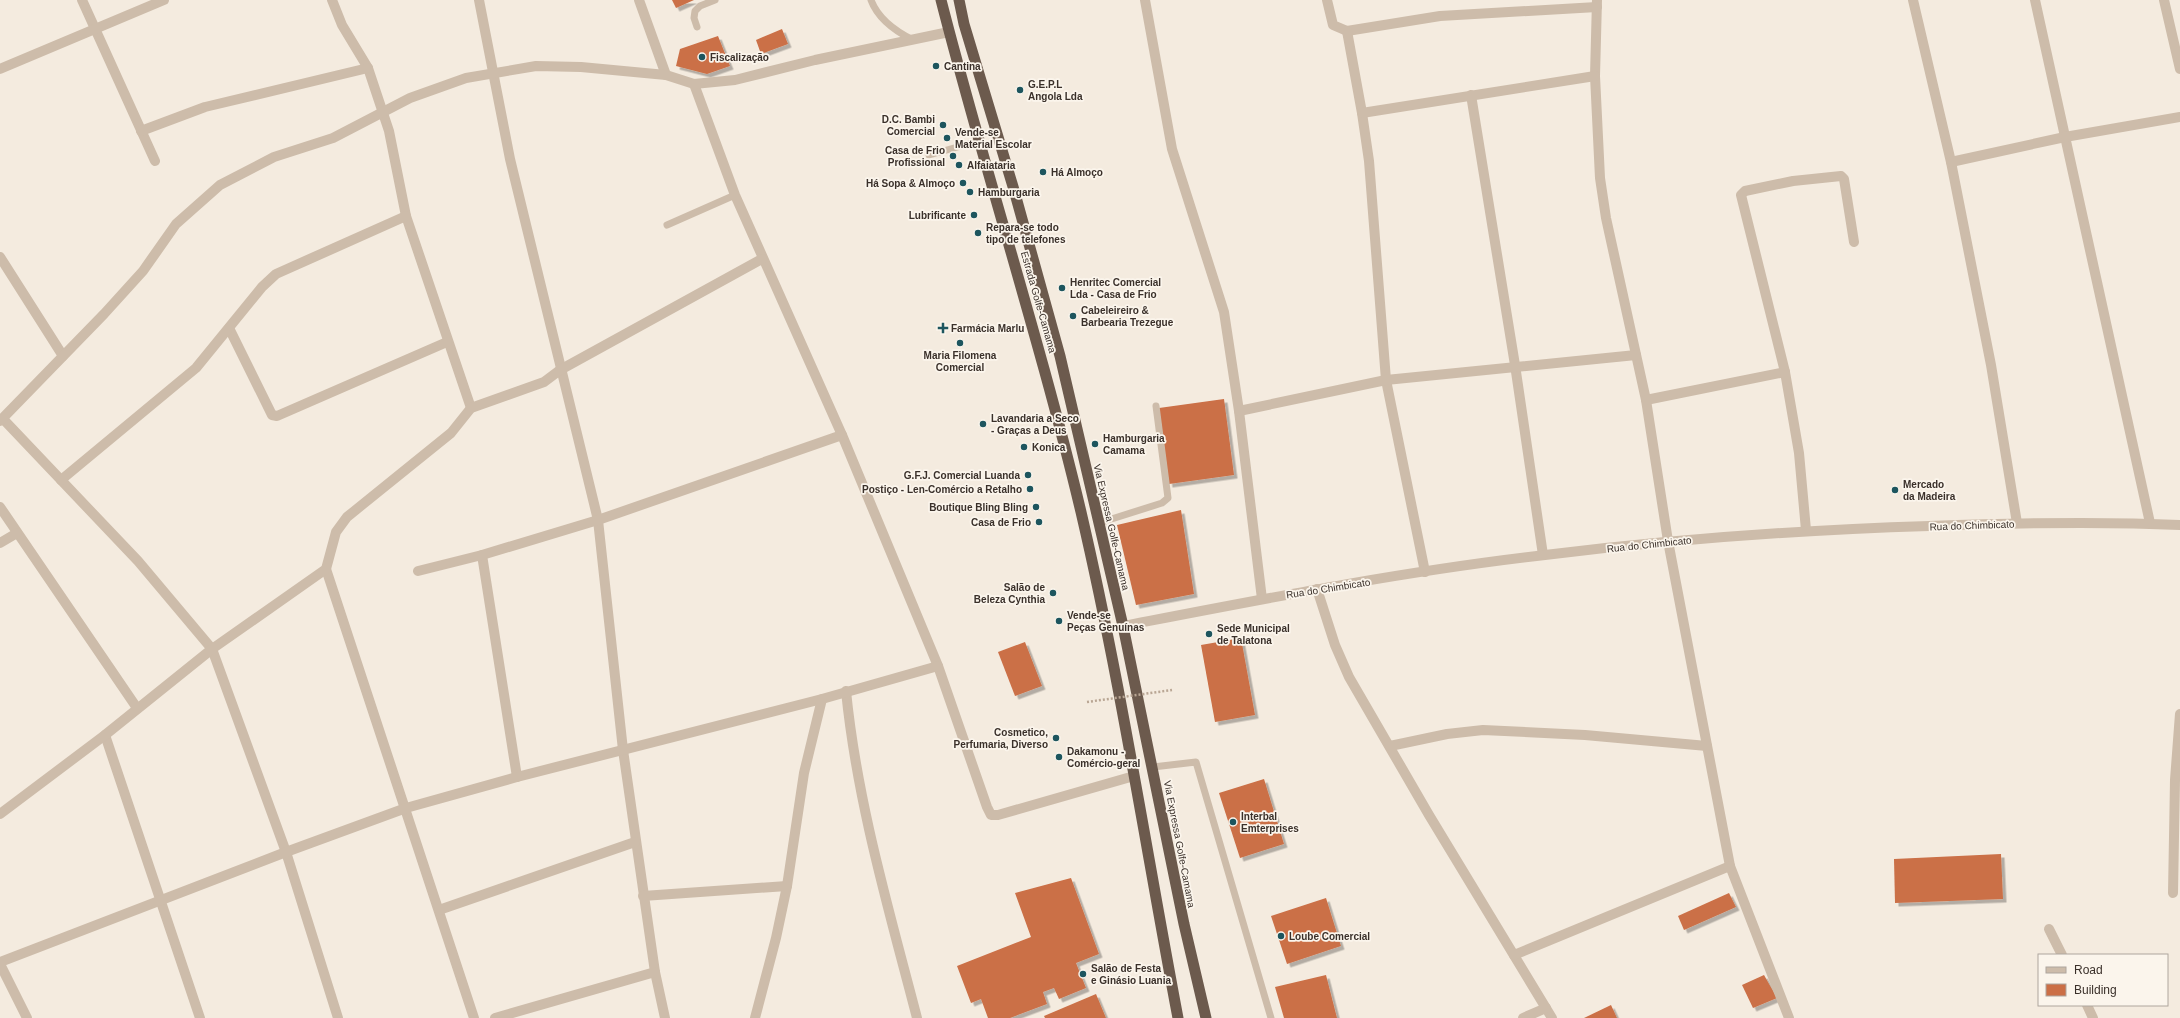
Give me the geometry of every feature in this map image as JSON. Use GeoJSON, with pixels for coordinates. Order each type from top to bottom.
{"type":"FeatureCollection","features":[{"type":"Feature","properties":{"kind":"highway","name":"Estrada Golfe-Camama"},"geometry":{"type":"LineString","coordinates":[[941,0],[979,141],[1052,396],[1093,567],[1134,776]]}},
{"type":"Feature","properties":{"kind":"highway","name":"Via Expressa Golfe-Camama"},"geometry":{"type":"LineString","coordinates":[[959,0],[964,24],[1014,190],[1060,356],[1123,626],[1184,924],[1206,1018]]}},
{"type":"Feature","properties":{"kind":"highway"},"geometry":{"type":"LineString","coordinates":[[1134,776],[1178,1018]]}},
{"type":"Feature","properties":{"kind":"street"},"geometry":{"type":"LineString","coordinates":[[82,0],[94,30],[155,161]]}},
{"type":"Feature","properties":{"kind":"street"},"geometry":{"type":"LineString","coordinates":[[0,69],[164,0]]}},
{"type":"Feature","properties":{"kind":"street"},"geometry":{"type":"LineString","coordinates":[[332,0],[342,25],[368,68],[389,131],[406,216],[447,342],[471,408]]}},
{"type":"Feature","properties":{"kind":"street"},"geometry":{"type":"LineString","coordinates":[[479,0],[510,159],[560,370],[598,520],[623,750],[635,842],[655,972],[665,1018]]}},
{"type":"Feature","properties":{"kind":"street"},"geometry":{"type":"LineString","coordinates":[[639,0],[666,75]]}},
{"type":"Feature","properties":{"kind":"street"},"geometry":{"type":"LineString","coordinates":[[1145,0],[1172,149],[1224,312],[1239,411],[1262,599]]}},
{"type":"Feature","properties":{"kind":"street"},"geometry":{"type":"LineString","coordinates":[[1328,0],[1333,25],[1347,31],[1440,16],[1535,4],[1597,3],[1595,76],[1600,178],[1606,218],[1646,400],[1668,541],[1730,866],[1789,1018]]}},
{"type":"Feature","properties":{"kind":"street"},"geometry":{"type":"LineString","coordinates":[[1913,0],[1951,162],[1991,365],[2017,523]]}},
{"type":"Feature","properties":{"kind":"street"},"geometry":{"type":"LineString","coordinates":[[2035,0],[2150,523]]}},
{"type":"Feature","properties":{"kind":"street"},"geometry":{"type":"LineString","coordinates":[[2164,0],[2180,69]]}},
{"type":"Feature","properties":{"kind":"street"},"geometry":{"type":"LineString","coordinates":[[1347,31],[1362,113],[1368,161],[1386,380],[1425,572]]}},
{"type":"Feature","properties":{"kind":"street"},"geometry":{"type":"LineString","coordinates":[[338,1018],[286,852],[212,649],[138,561],[1,420],[142,271],[176,224],[220,184],[274,158],[333,138],[410,98],[437,87],[494,73],[536,66],[580,67],[666,75],[694,84],[735,80],[815,60],[949,32]]}},
{"type":"Feature","properties":{"kind":"street"},"geometry":{"type":"LineString","coordinates":[[141,131],[205,107],[368,68]]}},
{"type":"Feature","properties":{"kind":"street"},"geometry":{"type":"LineString","coordinates":[[1362,113],[1595,76]]}},
{"type":"Feature","properties":{"kind":"street"},"geometry":{"type":"LineString","coordinates":[[694,84],[735,195],[762,259],[842,435],[938,666],[991,815],[998,815],[1134,776]]}},
{"type":"Feature","properties":{"kind":"street"},"geometry":{"type":"LineString","coordinates":[[1471,95],[1515,365],[1542,555]]}},
{"type":"Feature","properties":{"kind":"street"},"geometry":{"type":"LineString","coordinates":[[1951,162],[2065,137],[2180,117]]}},
{"type":"Feature","properties":{"kind":"street"},"geometry":{"type":"LineString","coordinates":[[1806,530],[1799,454],[1785,372],[1741,195],[1743,192],[1793,181],[1841,176],[1844,179],[1854,242]]}},
{"type":"Feature","properties":{"kind":"street"},"geometry":{"type":"LineString","coordinates":[[60,480],[180,383],[196,368],[262,287],[276,274],[406,216]]}},
{"type":"Feature","properties":{"kind":"street"},"geometry":{"type":"LineString","coordinates":[[474,1018],[326,569],[336,532],[347,518],[451,433],[471,408],[544,382],[560,370],[762,259]]}},
{"type":"Feature","properties":{"kind":"street"},"geometry":{"type":"LineString","coordinates":[[1,263],[63,356]]}},
{"type":"Feature","properties":{"kind":"street"},"geometry":{"type":"LineString","coordinates":[[229,328],[270,412],[272,415],[277,416],[447,342]]}},
{"type":"Feature","properties":{"kind":"street"},"geometry":{"type":"LineString","coordinates":[[1239,411],[1386,380],[1515,365],[1636,355]]}},
{"type":"Feature","properties":{"kind":"street"},"geometry":{"type":"LineString","coordinates":[[1646,400],[1785,372]]}},
{"type":"Feature","properties":{"kind":"street"},"geometry":{"type":"LineString","coordinates":[[418,571],[482,555],[598,520],[842,435]]}},
{"type":"Feature","properties":{"kind":"street"},"geometry":{"type":"LineString","coordinates":[[0,507],[137,708]]}},
{"type":"Feature","properties":{"kind":"street","name":"Rua do Chimbicato"},"geometry":{"type":"LineString","coordinates":[[1123,626],[1317,589],[1425,572],[1542,555],[1668,541],[1806,530],[2017,523],[2150,523],[2180,525]]}},
{"type":"Feature","properties":{"kind":"street"},"geometry":{"type":"LineString","coordinates":[[0,544],[17,532]]}},
{"type":"Feature","properties":{"kind":"street"},"geometry":{"type":"LineString","coordinates":[[482,555],[517,776]]}},
{"type":"Feature","properties":{"kind":"street"},"geometry":{"type":"LineString","coordinates":[[0,814],[105,735],[212,649],[326,569]]}},
{"type":"Feature","properties":{"kind":"street"},"geometry":{"type":"LineString","coordinates":[[1317,589],[1335,645],[1349,677],[1429,815],[1552,1018]]}},
{"type":"Feature","properties":{"kind":"street"},"geometry":{"type":"LineString","coordinates":[[27,1018],[0,963],[286,852],[406,808],[517,776],[822,699],[938,666]]}},
{"type":"Feature","properties":{"kind":"street"},"geometry":{"type":"LineString","coordinates":[[846,691],[851,744],[878,868],[917,1018]]}},
{"type":"Feature","properties":{"kind":"street"},"geometry":{"type":"LineString","coordinates":[[755,1018],[776,938],[787,886],[804,773],[822,699]]}},
{"type":"Feature","properties":{"kind":"street"},"geometry":{"type":"LineString","coordinates":[[2173,893],[2175,780],[2180,714]]}},
{"type":"Feature","properties":{"kind":"street"},"geometry":{"type":"LineString","coordinates":[[1390,746],[1447,734],[1483,730],[1585,735],[1707,746]]}},
{"type":"Feature","properties":{"kind":"street"},"geometry":{"type":"LineString","coordinates":[[105,735],[162,900],[200,1018]]}},
{"type":"Feature","properties":{"kind":"street"},"geometry":{"type":"LineString","coordinates":[[439,910],[635,842]]}},
{"type":"Feature","properties":{"kind":"street"},"geometry":{"type":"LineString","coordinates":[[1514,955],[1730,866]]}},
{"type":"Feature","properties":{"kind":"street"},"geometry":{"type":"LineString","coordinates":[[643,896],[787,886]]}},
{"type":"Feature","properties":{"kind":"street"},"geometry":{"type":"LineString","coordinates":[[2049,929],[2062,954]]}},
{"type":"Feature","properties":{"kind":"street"},"geometry":{"type":"LineString","coordinates":[[495,1018],[655,972]]}},
{"type":"Feature","properties":{"kind":"street"},"geometry":{"type":"LineString","coordinates":[[2087,1006],[2093,1018]]}},
{"type":"Feature","properties":{"kind":"street"},"geometry":{"type":"LineString","coordinates":[[1523,1018],[1546,1008]]}},
{"type":"Feature","properties":{"kind":"lane"},"geometry":{"type":"LineString","coordinates":[[697,27],[694,18],[695,11],[700,6],[715,0]]}},
{"type":"Feature","properties":{"kind":"lane"},"geometry":{"type":"LineString","coordinates":[[871,0],[880,16],[889,26],[913,40]]}},
{"type":"Feature","properties":{"kind":"lane"},"geometry":{"type":"LineString","coordinates":[[929,154],[979,141]]}},
{"type":"Feature","properties":{"kind":"lane"},"geometry":{"type":"LineString","coordinates":[[667,225],[735,195]]}},
{"type":"Feature","properties":{"kind":"lane"},"geometry":{"type":"LineString","coordinates":[[1099,523],[1162,503],[1168,498],[1156,406]]}},
{"type":"Feature","properties":{"kind":"lane"},"geometry":{"type":"LineString","coordinates":[[1153,767],[1195,761],[1197,763],[1271,1018]]}},
{"type":"Feature","properties":{"kind":"path"},"geometry":{"type":"LineString","coordinates":[[1087,702],[1172,690]]}},
{"type":"Feature","properties":{"kind":"building"},"geometry":{"type":"Polygon","coordinates":[[[672,0],[694,0],[676,8],[672,0]]]}},
{"type":"Feature","properties":{"kind":"building"},"geometry":{"type":"Polygon","coordinates":[[[782,29],[788,44],[761,54],[756,40],[782,29]]]}},
{"type":"Feature","properties":{"kind":"building","name":"Fiscalização"},"geometry":{"type":"Polygon","coordinates":[[[718,36],[730,66],[707,74],[676,66],[680,49],[718,36]]]}},
{"type":"Feature","properties":{"kind":"building"},"geometry":{"type":"Polygon","coordinates":[[[1224,399],[1234,475],[1169,484],[1159,408],[1224,399]]]}},
{"type":"Feature","properties":{"kind":"building"},"geometry":{"type":"Polygon","coordinates":[[[1181,510],[1194,594],[1136,605],[1117,525],[1181,510]]]}},
{"type":"Feature","properties":{"kind":"building"},"geometry":{"type":"Polygon","coordinates":[[[1241,638],[1255,715],[1215,722],[1201,645],[1241,638]]]}},
{"type":"Feature","properties":{"kind":"building"},"geometry":{"type":"Polygon","coordinates":[[[1025,642],[1042,686],[1015,696],[998,652],[1025,642]]]}},
{"type":"Feature","properties":{"kind":"building"},"geometry":{"type":"Polygon","coordinates":[[[1264,779],[1284,844],[1240,858],[1219,793],[1264,779]]]}},
{"type":"Feature","properties":{"kind":"building"},"geometry":{"type":"Polygon","coordinates":[[[2001,854],[2003,899],[1895,903],[1894,859],[2001,854]]]}},
{"type":"Feature","properties":{"kind":"building"},"geometry":{"type":"Polygon","coordinates":[[[1071,878],[1099,954],[1076,963],[1086,988],[1059,999],[1054,988],[1043,992],[1047,1004],[1010,1018],[988,1018],[981,999],[971,1003],[957,966],[1031,937],[1015,893],[1071,878]]]}},
{"type":"Feature","properties":{"kind":"building"},"geometry":{"type":"Polygon","coordinates":[[[1729,893],[1736,907],[1684,930],[1678,916],[1729,893]]]}},
{"type":"Feature","properties":{"kind":"building"},"geometry":{"type":"Polygon","coordinates":[[[1326,898],[1341,946],[1287,964],[1271,916],[1326,898]]]}},
{"type":"Feature","properties":{"kind":"building"},"geometry":{"type":"Polygon","coordinates":[[[1326,975],[1337,1018],[1284,1018],[1275,987],[1326,975]]]}},
{"type":"Feature","properties":{"kind":"building"},"geometry":{"type":"Polygon","coordinates":[[[1764,975],[1777,998],[1753,1008],[1742,985],[1764,975]]]}},
{"type":"Feature","properties":{"kind":"building"},"geometry":{"type":"Polygon","coordinates":[[[1096,994],[1106,1018],[1045,1018],[1044,1016],[1096,994]]]}},
{"type":"Feature","properties":{"kind":"building"},"geometry":{"type":"Polygon","coordinates":[[[1611,1005],[1617,1018],[1584,1018],[1611,1005]]]}},
{"type":"Feature","properties":{"kind":"place","name":"Fiscalização"},"geometry":{"type":"Point","coordinates":[702,57]}},
{"type":"Feature","properties":{"kind":"place","name":"Cantina"},"geometry":{"type":"Point","coordinates":[936,66]}},
{"type":"Feature","properties":{"kind":"place","name":"G.E.P.L Angola Lda"},"geometry":{"type":"Point","coordinates":[1020,90]}},
{"type":"Feature","properties":{"kind":"place","name":"D.C. Bambi Comercial"},"geometry":{"type":"Point","coordinates":[943,125]}},
{"type":"Feature","properties":{"kind":"place","name":"Vende-se Material Escolar"},"geometry":{"type":"Point","coordinates":[947,138]}},
{"type":"Feature","properties":{"kind":"place","name":"Casa de Frio Profissional"},"geometry":{"type":"Point","coordinates":[953,156]}},
{"type":"Feature","properties":{"kind":"place","name":"Alfaiataria"},"geometry":{"type":"Point","coordinates":[959,165]}},
{"type":"Feature","properties":{"kind":"place","name":"Há Almoço"},"geometry":{"type":"Point","coordinates":[1043,172]}},
{"type":"Feature","properties":{"kind":"place","name":"Há Sopa & Almoço"},"geometry":{"type":"Point","coordinates":[963,183]}},
{"type":"Feature","properties":{"kind":"place","name":"Hamburgaria"},"geometry":{"type":"Point","coordinates":[970,192]}},
{"type":"Feature","properties":{"kind":"place","name":"Lubrificante"},"geometry":{"type":"Point","coordinates":[974,215]}},
{"type":"Feature","properties":{"kind":"place","name":"Repara-se todo tipo de telefones"},"geometry":{"type":"Point","coordinates":[978,233]}},
{"type":"Feature","properties":{"kind":"place","name":"Henritec Comercial Lda - Casa de Frio"},"geometry":{"type":"Point","coordinates":[1062,288]}},
{"type":"Feature","properties":{"kind":"place","name":"Cabeleireiro & Barbearia Trezegue"},"geometry":{"type":"Point","coordinates":[1073,316]}},
{"type":"Feature","properties":{"kind":"place","name":"Farmácia Marlu"},"geometry":{"type":"Point","coordinates":[943,328]}},
{"type":"Feature","properties":{"kind":"place","name":"Maria Filomena Comercial"},"geometry":{"type":"Point","coordinates":[960,343]}},
{"type":"Feature","properties":{"kind":"place","name":"Lavandaria a Seco - Graças a Deus"},"geometry":{"type":"Point","coordinates":[983,424]}},
{"type":"Feature","properties":{"kind":"place","name":"Hamburgaria Camama"},"geometry":{"type":"Point","coordinates":[1095,444]}},
{"type":"Feature","properties":{"kind":"place","name":"Konica"},"geometry":{"type":"Point","coordinates":[1024,447]}},
{"type":"Feature","properties":{"kind":"place","name":"G.F.J. Comercial Luanda"},"geometry":{"type":"Point","coordinates":[1028,475]}},
{"type":"Feature","properties":{"kind":"place","name":"Postiço - Len-Comércio a Retalho"},"geometry":{"type":"Point","coordinates":[1030,489]}},
{"type":"Feature","properties":{"kind":"place","name":"Mercado da Madeira"},"geometry":{"type":"Point","coordinates":[1895,490]}},
{"type":"Feature","properties":{"kind":"place","name":"Boutique Bling Bling"},"geometry":{"type":"Point","coordinates":[1036,507]}},
{"type":"Feature","properties":{"kind":"place","name":"Casa de Frio"},"geometry":{"type":"Point","coordinates":[1039,522]}},
{"type":"Feature","properties":{"kind":"place","name":"Salão de Beleza Cynthia"},"geometry":{"type":"Point","coordinates":[1053,593]}},
{"type":"Feature","properties":{"kind":"place","name":"Vende-se Peças Genuínas"},"geometry":{"type":"Point","coordinates":[1059,621]}},
{"type":"Feature","properties":{"kind":"place","name":"Sede Municipal de Talatona"},"geometry":{"type":"Point","coordinates":[1209,634]}},
{"type":"Feature","properties":{"kind":"place","name":"Cosmetico, Perfumaria, Diverso"},"geometry":{"type":"Point","coordinates":[1056,738]}},
{"type":"Feature","properties":{"kind":"place","name":"Dakamonu - Comércio-geral"},"geometry":{"type":"Point","coordinates":[1059,757]}},
{"type":"Feature","properties":{"kind":"place","name":"Interbal Emterprises"},"geometry":{"type":"Point","coordinates":[1233,822]}},
{"type":"Feature","properties":{"kind":"place","name":"Loube Comercial"},"geometry":{"type":"Point","coordinates":[1281,936]}},
{"type":"Feature","properties":{"kind":"place","name":"Salão de Festa e Ginásio Luania"},"geometry":{"type":"Point","coordinates":[1083,974]}}]}
